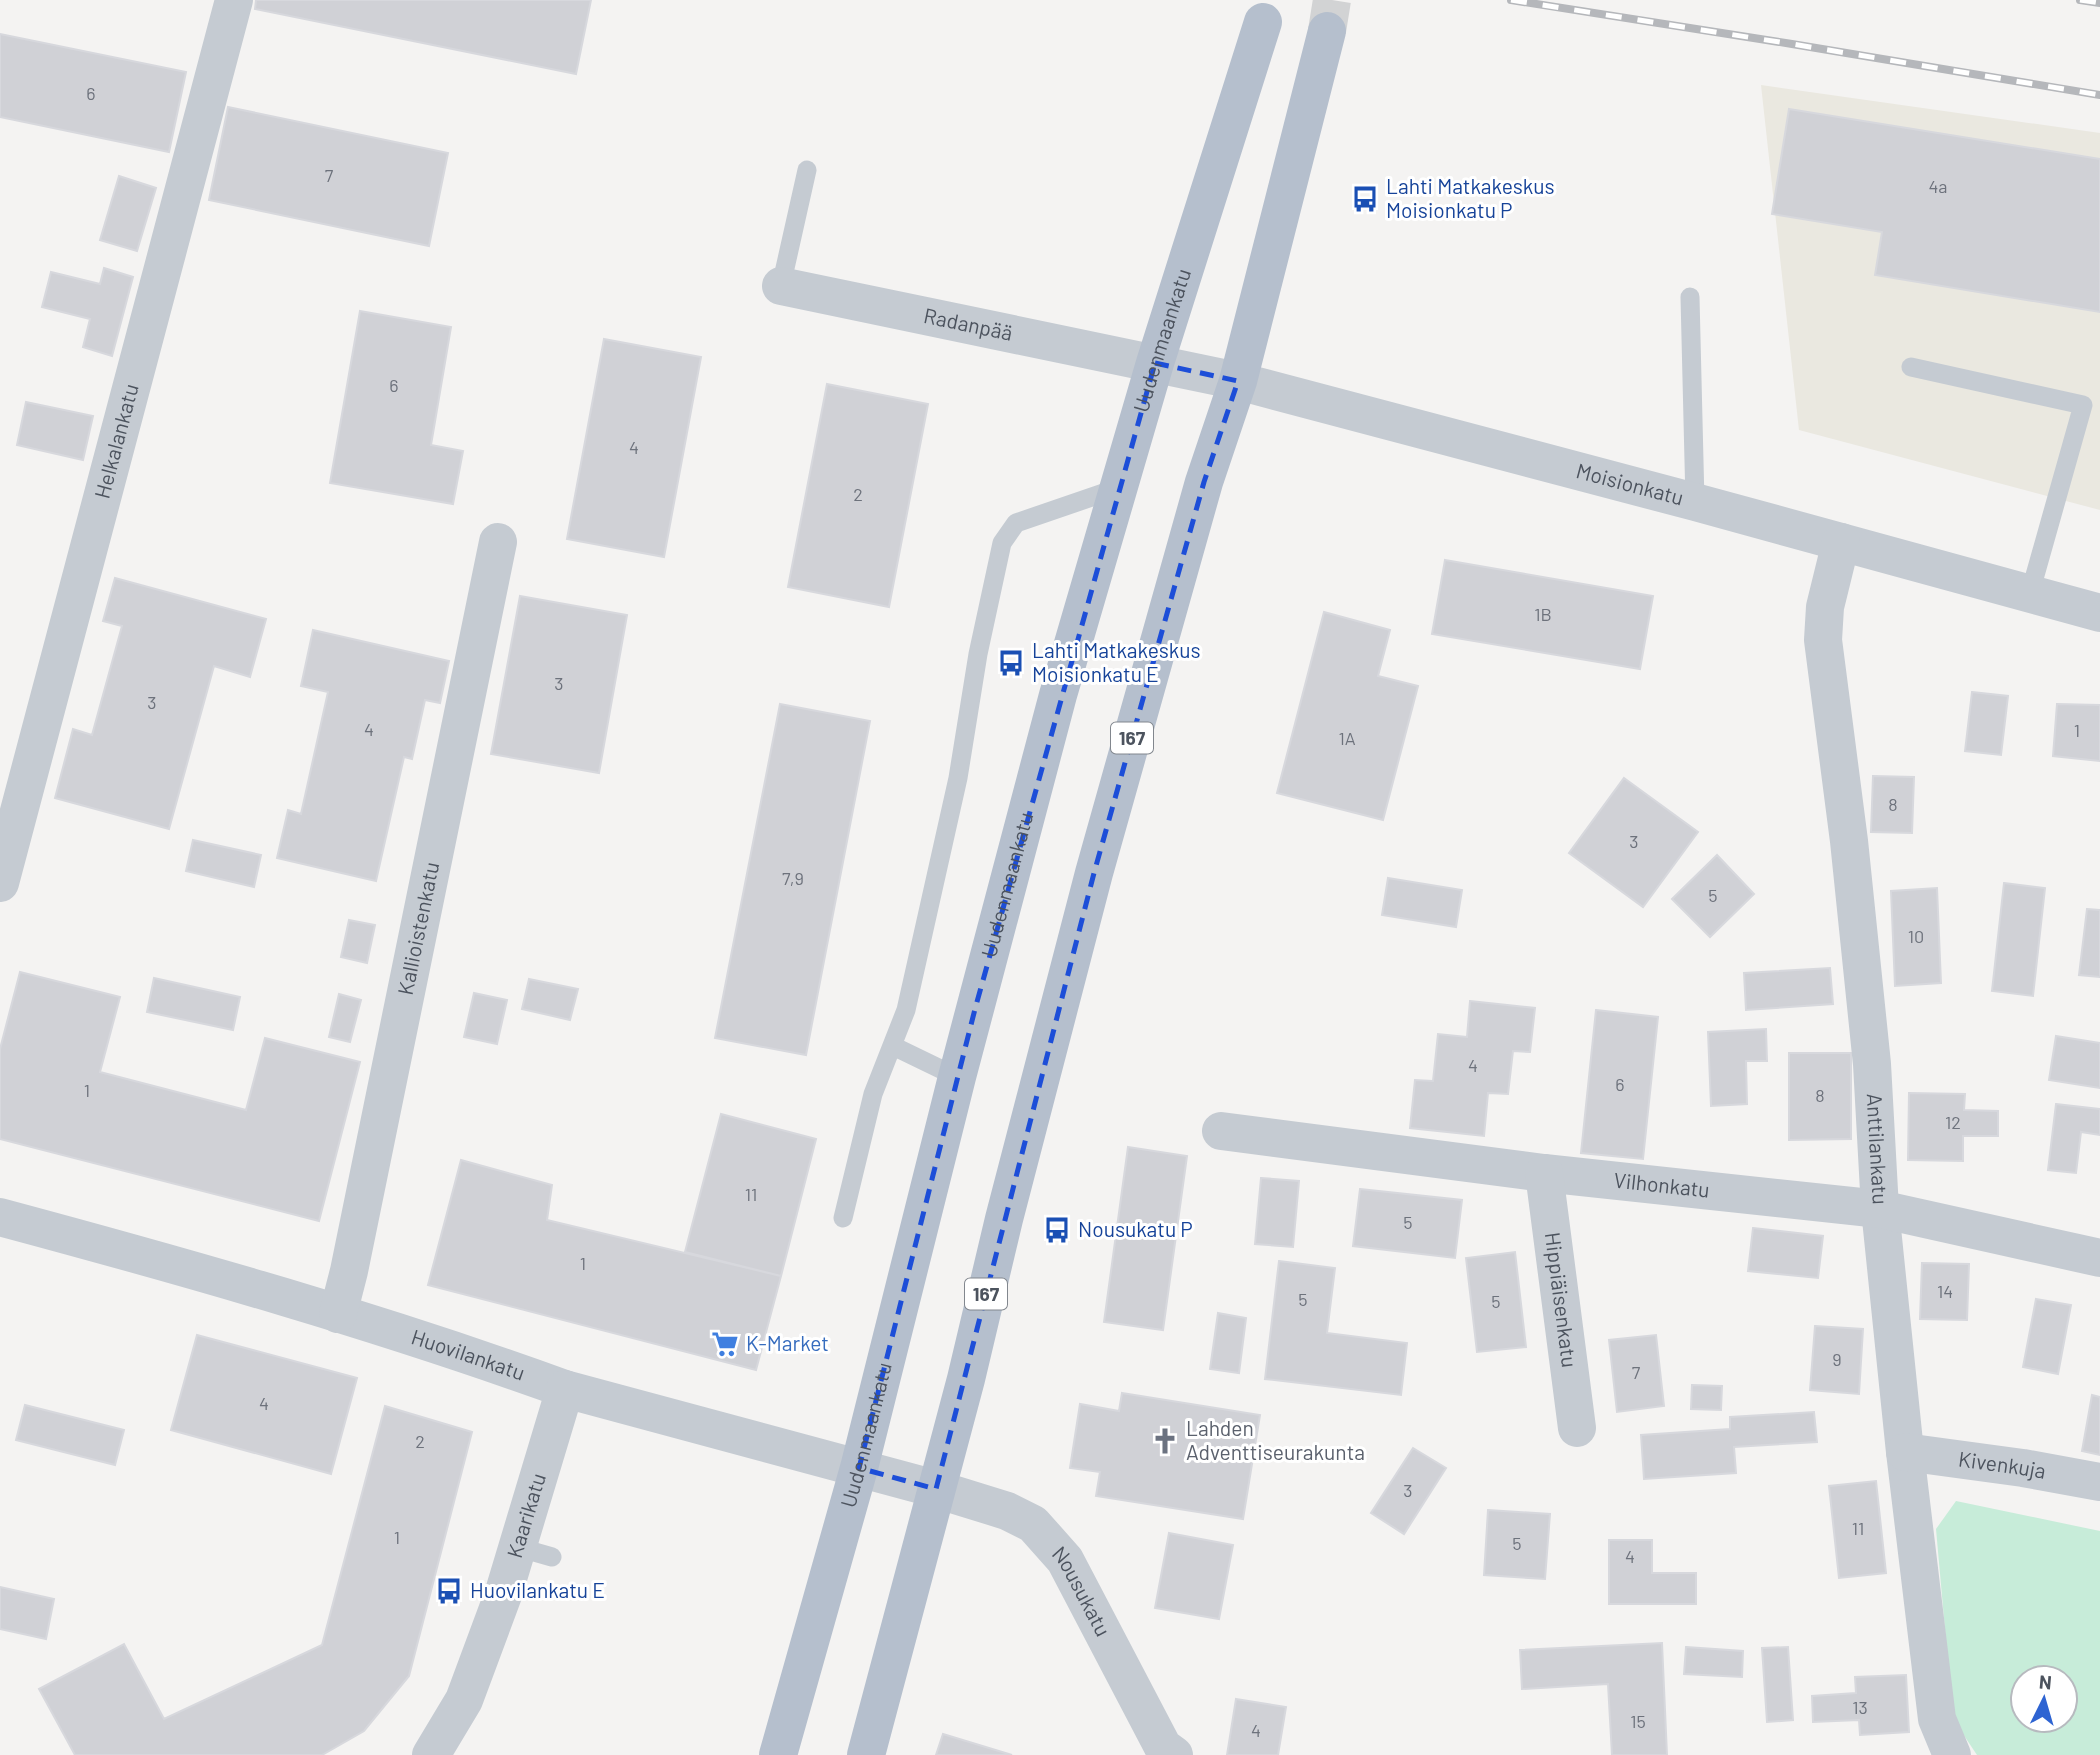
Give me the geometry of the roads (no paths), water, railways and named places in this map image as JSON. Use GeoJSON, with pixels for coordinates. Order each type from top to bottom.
{"type":"FeatureCollection","features":[{"type":"Feature","properties":{"kind":"main road","name":"Uudenmaankatu"},"geometry":{"type":"LineString","coordinates":[[778,1755],[859,1468],[957,1077],[1058,695],[1155,363],[1263,22]]}},
{"type":"Feature","properties":{"kind":"main road","name":"167"},"geometry":{"type":"LineString","coordinates":[[866,1755],[1094,873],[1204,481],[1238,381],[1327,31]]}},
{"type":"Feature","properties":{"kind":"street","name":"Helkalankatu"},"geometry":{"type":"LineString","coordinates":[[0,883],[234,0]]}},
{"type":"Feature","properties":{"kind":"street","name":"Radanpää"},"geometry":{"type":"LineString","coordinates":[[781,286],[1155,363]]}},
{"type":"Feature","properties":{"kind":"street","name":"Moisionkatu"},"geometry":{"type":"LineString","coordinates":[[1155,363],[1238,381],[2100,613]]}},
{"type":"Feature","properties":{"kind":"street","name":"Kallioistenkatu"},"geometry":{"type":"LineString","coordinates":[[338,1314],[404,1007],[498,542]]}},
{"type":"Feature","properties":{"kind":"street","name":"Anttilankatu"},"geometry":{"type":"LineString","coordinates":[[1841,542],[1825,607],[1823,640],[1849,841],[1872,1064],[1880,1209],[1905,1452],[1937,1720],[1952,1755]]}},
{"type":"Feature","properties":{"kind":"street","name":"Vilhonkatu"},"geometry":{"type":"LineString","coordinates":[[1221,1131],[1544,1173],[1880,1209],[2100,1258]]}},
{"type":"Feature","properties":{"kind":"street","name":"Hippiäisenkatu"},"geometry":{"type":"LineString","coordinates":[[1544,1173],[1577,1428]]}},
{"type":"Feature","properties":{"kind":"street","name":"Huovilankatu"},"geometry":{"type":"LineString","coordinates":[[0,1217],[192,1269],[481,1359],[565,1389],[936,1489]]}},
{"type":"Feature","properties":{"kind":"street","name":"Kaarikatu"},"geometry":{"type":"LineString","coordinates":[[431,1755],[464,1700],[503,1595],[535,1552],[565,1389]]}},
{"type":"Feature","properties":{"kind":"street","name":"Kivenkuja"},"geometry":{"type":"LineString","coordinates":[[1905,1452],[2023,1468],[2100,1482]]}},
{"type":"Feature","properties":{"kind":"street","name":"Nousukatu"},"geometry":{"type":"LineString","coordinates":[[936,1489],[1007,1511],[1033,1524],[1065,1560],[1163,1747],[1174,1755]]}},
{"type":"Feature","properties":{"kind":"lane"},"geometry":{"type":"LineString","coordinates":[[781,286],[807,170]]}},
{"type":"Feature","properties":{"kind":"lane"},"geometry":{"type":"LineString","coordinates":[[1690,297],[1695,502]]}},
{"type":"Feature","properties":{"kind":"lane"},"geometry":{"type":"LineString","coordinates":[[1911,367],[2083,405],[2030,593]]}},
{"type":"Feature","properties":{"kind":"lane"},"geometry":{"type":"LineString","coordinates":[[843,1219],[873,1094],[906,1010],[958,778],[978,654],[1002,543],[1016,523],[1118,488]]}},
{"type":"Feature","properties":{"kind":"lane"},"geometry":{"type":"LineString","coordinates":[[893,1046],[957,1077]]}},
{"type":"Feature","properties":{"kind":"tunnel"},"geometry":{"type":"LineString","coordinates":[[1327,31],[1332,0]]}},
{"type":"Feature","properties":{"kind":"railway"},"geometry":{"type":"LineString","coordinates":[[1511,0],[2100,95]]}},
{"type":"Feature","properties":{"kind":"railway"},"geometry":{"type":"LineString","coordinates":[[2080,0],[2100,3]]}},
{"type":"Feature","properties":{"kind":"place","name":"Lahti Matkakeskus Moisionkatu P"},"geometry":{"type":"Point","coordinates":[1365,199]}},
{"type":"Feature","properties":{"kind":"place","name":"Lahti Matkakeskus Moisionkatu E"},"geometry":{"type":"Point","coordinates":[1011,663]}},
{"type":"Feature","properties":{"kind":"place","name":"Nousukatu P"},"geometry":{"type":"Point","coordinates":[1057,1230]}},
{"type":"Feature","properties":{"kind":"place","name":"K-Market"},"geometry":{"type":"Point","coordinates":[725,1344]}},
{"type":"Feature","properties":{"kind":"place","name":"Lahden Adventtiseurakunta"},"geometry":{"type":"Point","coordinates":[1165,1441]}},
{"type":"Feature","properties":{"kind":"place","name":"Huovilankatu E"},"geometry":{"type":"Point","coordinates":[449,1591]}}]}
